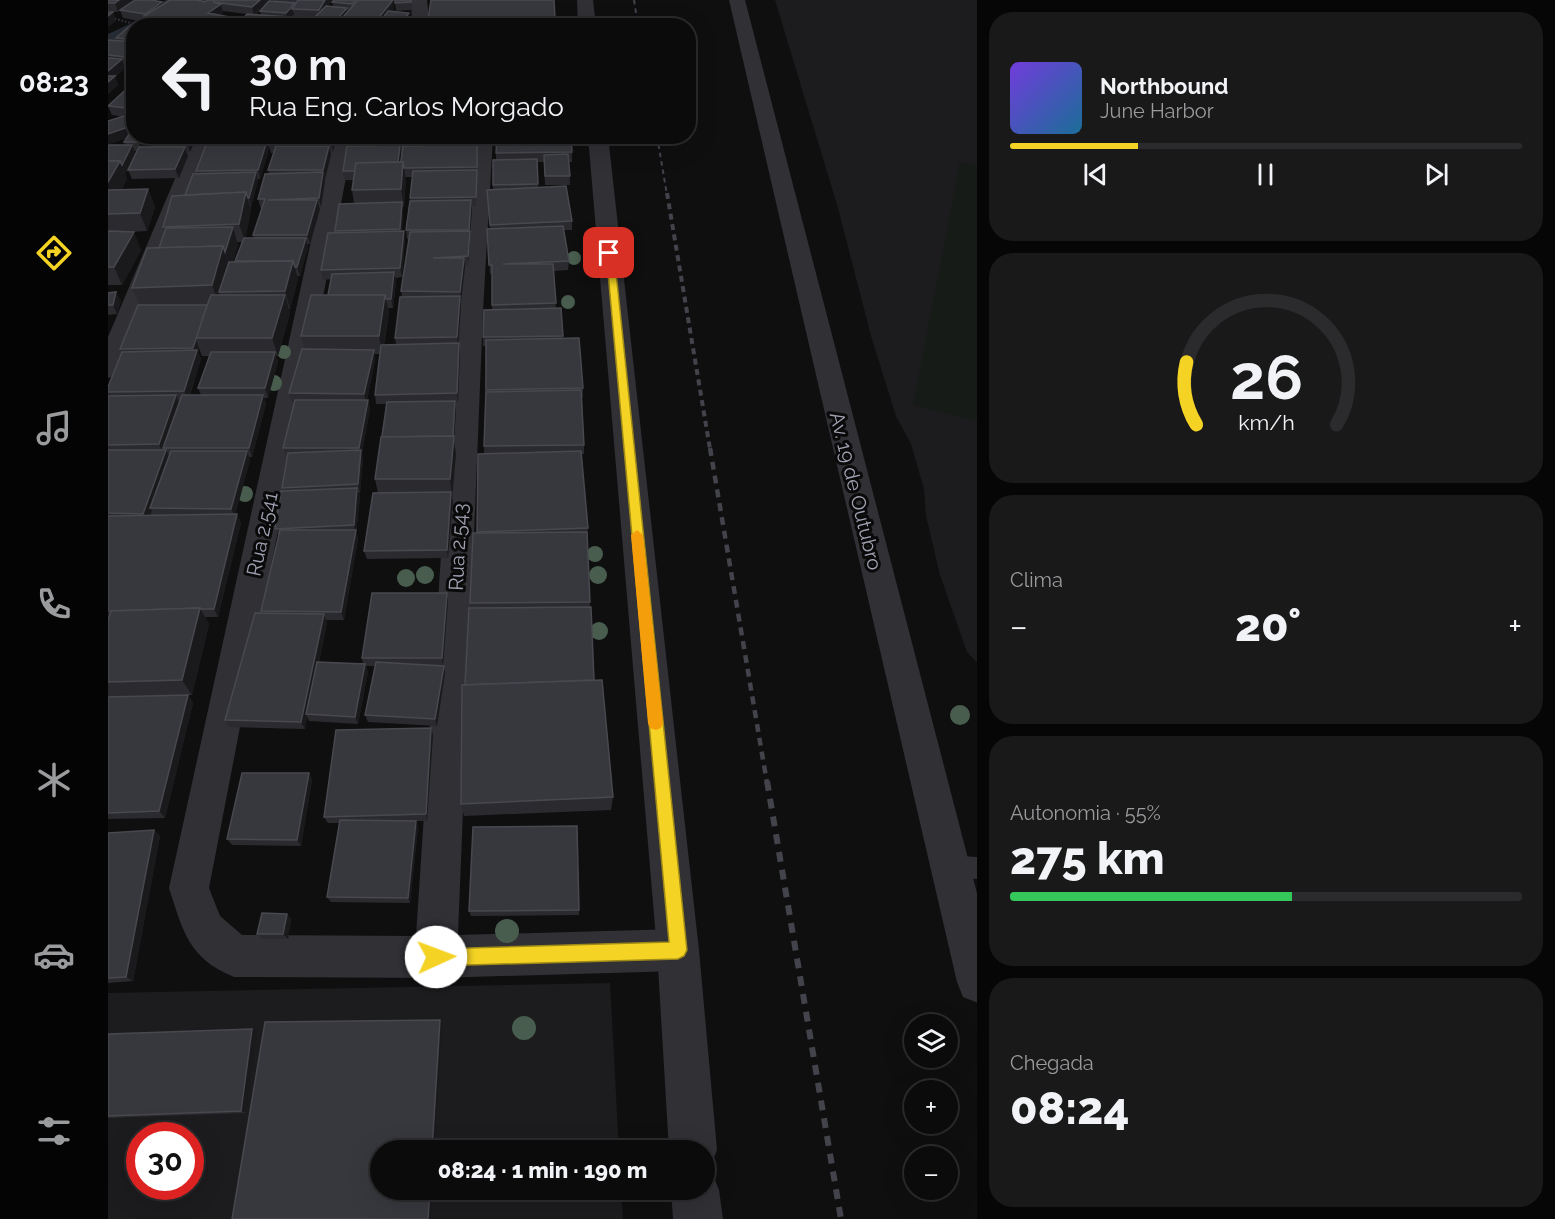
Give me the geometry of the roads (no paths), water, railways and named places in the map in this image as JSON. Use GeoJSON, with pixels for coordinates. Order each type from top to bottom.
{"type":"FeatureCollection","features":[{"type":"Feature","properties":{"kind":"street"},"geometry":{"type":"LineString","coordinates":[[419,0],[420,18]]}},
{"type":"Feature","properties":{"kind":"street"},"geometry":{"type":"LineString","coordinates":[[585,0],[586,18]]}},
{"type":"Feature","properties":{"kind":"street","name":"Av. 19 de Outubro"},"geometry":{"type":"LineString","coordinates":[[737,0],[947,866],[977,978]]}},
{"type":"Feature","properties":{"kind":"street"},"geometry":{"type":"LineString","coordinates":[[108,369],[200,144]]}},
{"type":"Feature","properties":{"kind":"street","name":"Rua 2.541"},"geometry":{"type":"LineString","coordinates":[[342,144],[189,888],[204,930],[234,956],[436,957]]}},
{"type":"Feature","properties":{"kind":"street","name":"Rua 2.543"},"geometry":{"type":"LineString","coordinates":[[436,957],[470,310],[482,144]]}},
{"type":"Feature","properties":{"kind":"street"},"geometry":{"type":"LineString","coordinates":[[598,144],[678,950],[692,1140]]}},
{"type":"Feature","properties":{"kind":"street"},"geometry":{"type":"LineString","coordinates":[[436,957],[678,950]]}},
{"type":"Feature","properties":{"kind":"street"},"geometry":{"type":"LineString","coordinates":[[696,1200],[698,1219]]}},
{"type":"Feature","properties":{"kind":"lane"},"geometry":{"type":"LineString","coordinates":[[947,866],[977,868]]}},
{"type":"Feature","properties":{"kind":"waterway"},"geometry":{"type":"LineString","coordinates":[[153,18],[177,2],[203,5],[212,0]]}},
{"type":"Feature","properties":{"kind":"waterway"},"geometry":{"type":"LineString","coordinates":[[291,18],[300,0]]}},
{"type":"Feature","properties":{"kind":"waterway"},"geometry":{"type":"LineString","coordinates":[[108,42],[126,33]]}},
{"type":"Feature","properties":{"kind":"railway"},"geometry":{"type":"LineString","coordinates":[[634,0],[637,18]]}},
{"type":"Feature","properties":{"kind":"railway"},"geometry":{"type":"LineString","coordinates":[[658,144],[667,195]]}},
{"type":"Feature","properties":{"kind":"railway"},"geometry":{"type":"LineString","coordinates":[[667,193],[710,449]]}},
{"type":"Feature","properties":{"kind":"railway"},"geometry":{"type":"LineString","coordinates":[[710,448],[767,783]]}},
{"type":"Feature","properties":{"kind":"railway"},"geometry":{"type":"LineString","coordinates":[[767,781],[841,1219]]}}]}
